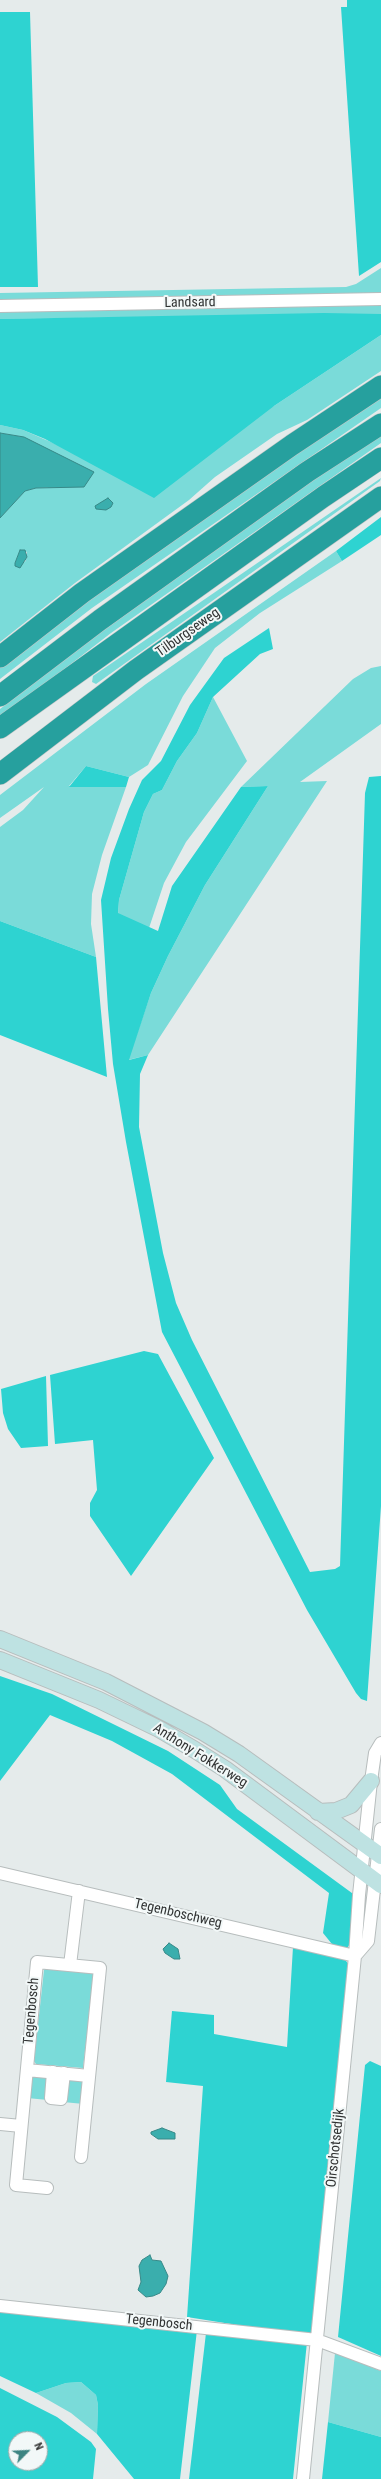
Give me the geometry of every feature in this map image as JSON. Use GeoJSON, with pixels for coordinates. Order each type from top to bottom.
{"type":"FeatureCollection","features":[{"type":"Feature","properties":{"kind":"highway"},"geometry":{"type":"LineString","coordinates":[[0,657],[89,589],[292,444],[381,386]]}},
{"type":"Feature","properties":{"kind":"highway"},"geometry":{"type":"LineString","coordinates":[[0,696],[112,611],[307,472],[381,424]]}},
{"type":"Feature","properties":{"kind":"highway"},"geometry":{"type":"LineString","coordinates":[[0,728],[271,534],[381,458]]}},
{"type":"Feature","properties":{"kind":"highway","name":"Tilburgseweg"},"geometry":{"type":"LineString","coordinates":[[0,774],[136,670],[381,497]]}},
{"type":"Feature","properties":{"kind":"main road","name":"Anthony Fokkerweg"},"geometry":{"type":"LineString","coordinates":[[0,1639],[106,1682],[167,1712],[239,1754],[380,1855]]}},
{"type":"Feature","properties":{"kind":"main road","name":"Anthony Fokkerweg"},"geometry":{"type":"LineString","coordinates":[[0,1660],[99,1700],[183,1743],[225,1769],[378,1883]]}},
{"type":"Feature","properties":{"kind":"main road"},"geometry":{"type":"LineString","coordinates":[[318,1812],[336,1811],[347,1807],[355,1802],[371,1781]]}},
{"type":"Feature","properties":{"kind":"street","name":"Landsard"},"geometry":{"type":"LineString","coordinates":[[0,306],[381,299]]}},
{"type":"Feature","properties":{"kind":"street","name":"Oirschotsedijk"},"geometry":{"type":"LineString","coordinates":[[303,2479],[355,1956],[364,1845],[375,1753],[381,1743]]}},
{"type":"Feature","properties":{"kind":"street"},"geometry":{"type":"LineString","coordinates":[[355,1956],[368,1941],[378,1883],[381,1829]]}},
{"type":"Feature","properties":{"kind":"street","name":"Tegenboschweg"},"geometry":{"type":"LineString","coordinates":[[0,1873],[355,1956]]}},
{"type":"Feature","properties":{"kind":"street"},"geometry":{"type":"LineString","coordinates":[[70,1965],[79,1891]]}},
{"type":"Feature","properties":{"kind":"street","name":"Tegenbosch"},"geometry":{"type":"LineString","coordinates":[[47,2188],[16,2185],[37,1962],[100,1968],[81,2157]]}},
{"type":"Feature","properties":{"kind":"street"},"geometry":{"type":"LineString","coordinates":[[27,2070],[89,2076]]}},
{"type":"Feature","properties":{"kind":"street"},"geometry":{"type":"LineString","coordinates":[[0,2124],[21,2126]]}},
{"type":"Feature","properties":{"kind":"street","name":"Tegenbosch"},"geometry":{"type":"LineString","coordinates":[[0,2306],[317,2340]]}},
{"type":"Feature","properties":{"kind":"street"},"geometry":{"type":"LineString","coordinates":[[317,2340],[381,2364]]}},
{"type":"Feature","properties":{"kind":"shaded area"},"geometry":{"type":"Polygon","coordinates":[[[347,0],[381,0],[381,262],[359,276],[341,7],[347,7],[347,0]]]}},
{"type":"Feature","properties":{"kind":"shaded area"},"geometry":{"type":"Polygon","coordinates":[[[0,12],[30,12],[38,287],[0,287],[0,12]]]}},
{"type":"Feature","properties":{"kind":"shaded area"},"geometry":{"type":"Polygon","coordinates":[[[381,268],[381,295],[0,301],[0,293],[346,287],[356,284],[381,268]]]}},
{"type":"Feature","properties":{"kind":"shaded area"},"geometry":{"type":"Polygon","coordinates":[[[381,304],[381,314],[0,319],[0,310],[381,304]]]}},
{"type":"Feature","properties":{"kind":"shaded area"},"geometry":{"type":"Polygon","coordinates":[[[324,313],[381,314],[381,335],[274,406],[154,498],[45,439],[23,430],[0,425],[0,319],[324,313]]]}},
{"type":"Feature","properties":{"kind":"shaded area"},"geometry":{"type":"Polygon","coordinates":[[[381,335],[381,371],[307,420],[277,434],[215,477],[189,500],[75,583],[0,642],[0,518],[25,491],[36,488],[48,488],[24,437],[0,433],[0,425],[23,430],[67,449],[274,406],[381,335]],[[20,550],[15,563],[25,562],[27,552],[20,550]]]}},
{"type":"Feature","properties":{"kind":"shaded area"},"geometry":{"type":"Polygon","coordinates":[[[381,398],[381,408],[92,608],[0,679],[0,668],[88,600],[296,452],[381,398]]]}},
{"type":"Feature","properties":{"kind":"shaded area"},"geometry":{"type":"Polygon","coordinates":[[[0,433],[24,437],[94,472],[84,487],[36,488],[25,491],[0,518],[0,433]]]}},
{"type":"Feature","properties":{"kind":"shaded area"},"geometry":{"type":"Polygon","coordinates":[[[381,436],[381,443],[111,633],[0,719],[0,709],[106,627],[312,480],[381,436]]]}},
{"type":"Feature","properties":{"kind":"shaded area"},"geometry":{"type":"Polygon","coordinates":[[[381,478],[380,481],[96,684],[92,682],[93,676],[381,478]]]}},
{"type":"Feature","properties":{"kind":"shaded area"},"geometry":{"type":"Polygon","coordinates":[[[108,498],[113,503],[111,507],[106,510],[96,509],[95,506],[108,498]]]}},
{"type":"Feature","properties":{"kind":"shaded area"},"geometry":{"type":"Polygon","coordinates":[[[381,517],[381,535],[342,561],[336,551],[381,517]]]}},
{"type":"Feature","properties":{"kind":"shaded area"},"geometry":{"type":"Polygon","coordinates":[[[20,550],[25,550],[27,557],[20,568],[15,566],[15,563],[20,550]]]}},
{"type":"Feature","properties":{"kind":"shaded area"},"geometry":{"type":"Polygon","coordinates":[[[336,551],[342,561],[260,613],[215,648],[183,696],[148,765],[129,777],[86,766],[69,786],[126,787],[102,855],[92,894],[91,924],[96,957],[0,921],[0,827],[23,810],[44,787],[0,818],[0,795],[146,684],[336,551]]]}},
{"type":"Feature","properties":{"kind":"shaded area"},"geometry":{"type":"Polygon","coordinates":[[[269,628],[273,649],[260,654],[213,697],[197,733],[177,761],[162,790],[153,794],[144,812],[119,900],[118,913],[158,931],[172,886],[241,787],[268,786],[205,885],[168,956],[151,993],[129,1060],[148,1055],[140,1074],[139,1127],[163,1253],[176,1303],[192,1340],[310,1572],[335,1569],[340,1566],[365,793],[369,777],[381,776],[381,1506],[367,1701],[361,1699],[356,1693],[307,1610],[162,1332],[126,1142],[113,1064],[101,900],[111,858],[129,809],[142,780],[161,761],[190,705],[224,658],[269,628]]]}},
{"type":"Feature","properties":{"kind":"shaded area"},"geometry":{"type":"Polygon","coordinates":[[[381,666],[381,724],[300,782],[327,781],[148,1055],[128,1060],[151,993],[168,956],[205,885],[268,786],[241,787],[353,679],[371,668],[381,666]]]}},
{"type":"Feature","properties":{"kind":"shaded area"},"geometry":{"type":"Polygon","coordinates":[[[213,697],[247,761],[186,842],[164,883],[149,928],[118,914],[119,900],[144,812],[153,794],[162,790],[177,761],[197,733],[213,697]]]}},
{"type":"Feature","properties":{"kind":"shaded area"},"geometry":{"type":"Polygon","coordinates":[[[86,766],[129,777],[126,787],[69,787],[86,766]]]}},
{"type":"Feature","properties":{"kind":"shaded area"},"geometry":{"type":"Polygon","coordinates":[[[0,921],[96,957],[107,1077],[0,1035],[0,921]]]}},
{"type":"Feature","properties":{"kind":"shaded area"},"geometry":{"type":"Polygon","coordinates":[[[144,1351],[158,1354],[214,1458],[131,1576],[90,1516],[90,1503],[97,1490],[93,1440],[55,1444],[50,1375],[144,1351]]]}},
{"type":"Feature","properties":{"kind":"shaded area"},"geometry":{"type":"Polygon","coordinates":[[[46,1376],[48,1446],[21,1448],[8,1429],[3,1413],[1,1389],[46,1376]]]}},
{"type":"Feature","properties":{"kind":"shaded area"},"geometry":{"type":"Polygon","coordinates":[[[0,1676],[52,1694],[168,1751],[220,1785],[237,1809],[356,1896],[353,1940],[347,1948],[336,1949],[323,1933],[329,1893],[172,1774],[112,1741],[50,1715],[0,1781],[0,1676]]]}},
{"type":"Feature","properties":{"kind":"shaded area"},"geometry":{"type":"Polygon","coordinates":[[[169,1943],[178,1949],[180,1959],[174,1959],[165,1953],[163,1949],[169,1943]]]}},
{"type":"Feature","properties":{"kind":"shaded area"},"geometry":{"type":"Polygon","coordinates":[[[293,1947],[342,1956],[350,1966],[315,2330],[307,2336],[187,2317],[203,2086],[166,2082],[172,2011],[214,2015],[214,2034],[287,2047],[293,1947]]]}},
{"type":"Feature","properties":{"kind":"shaded area"},"geometry":{"type":"Polygon","coordinates":[[[47,1967],[94,1974],[83,2068],[36,2064],[34,2061],[44,1970],[47,1967]]]}},
{"type":"Feature","properties":{"kind":"shaded area"},"geometry":{"type":"Polygon","coordinates":[[[370,2061],[381,2066],[381,2356],[338,2337],[365,2065],[370,2061]]]}},
{"type":"Feature","properties":{"kind":"shaded area"},"geometry":{"type":"Polygon","coordinates":[[[34,2075],[47,2075],[48,2100],[27,2098],[30,2079],[34,2075]]]}},
{"type":"Feature","properties":{"kind":"shaded area"},"geometry":{"type":"Polygon","coordinates":[[[81,2079],[85,2084],[84,2104],[63,2102],[65,2080],[81,2079]]]}},
{"type":"Feature","properties":{"kind":"shaded area"},"geometry":{"type":"Polygon","coordinates":[[[162,2128],[175,2133],[175,2139],[158,2139],[151,2134],[151,2132],[162,2128]]]}},
{"type":"Feature","properties":{"kind":"shaded area"},"geometry":{"type":"Polygon","coordinates":[[[150,2255],[152,2260],[161,2261],[168,2276],[166,2284],[160,2293],[146,2297],[138,2290],[141,2282],[139,2266],[142,2260],[150,2255]]]}},
{"type":"Feature","properties":{"kind":"shaded area"},"geometry":{"type":"Polygon","coordinates":[[[0,2308],[197,2330],[180,2479],[134,2479],[97,2434],[98,2405],[96,2395],[81,2382],[66,2383],[36,2393],[0,2376],[0,2308]]]}},
{"type":"Feature","properties":{"kind":"shaded area"},"geometry":{"type":"Polygon","coordinates":[[[206,2333],[307,2342],[293,2479],[189,2479],[206,2333]]]}},
{"type":"Feature","properties":{"kind":"shaded area"},"geometry":{"type":"Polygon","coordinates":[[[335,2353],[381,2371],[381,2437],[328,2422],[335,2353]]]}},
{"type":"Feature","properties":{"kind":"shaded area"},"geometry":{"type":"Polygon","coordinates":[[[81,2382],[96,2395],[98,2405],[97,2434],[71,2413],[36,2393],[66,2383],[81,2382]]]}},
{"type":"Feature","properties":{"kind":"shaded area"},"geometry":{"type":"Polygon","coordinates":[[[0,2388],[57,2417],[91,2442],[96,2449],[93,2479],[0,2479],[0,2388]]]}},
{"type":"Feature","properties":{"kind":"shaded area"},"geometry":{"type":"Polygon","coordinates":[[[328,2422],[381,2437],[381,2479],[322,2479],[328,2422]]]}}]}
